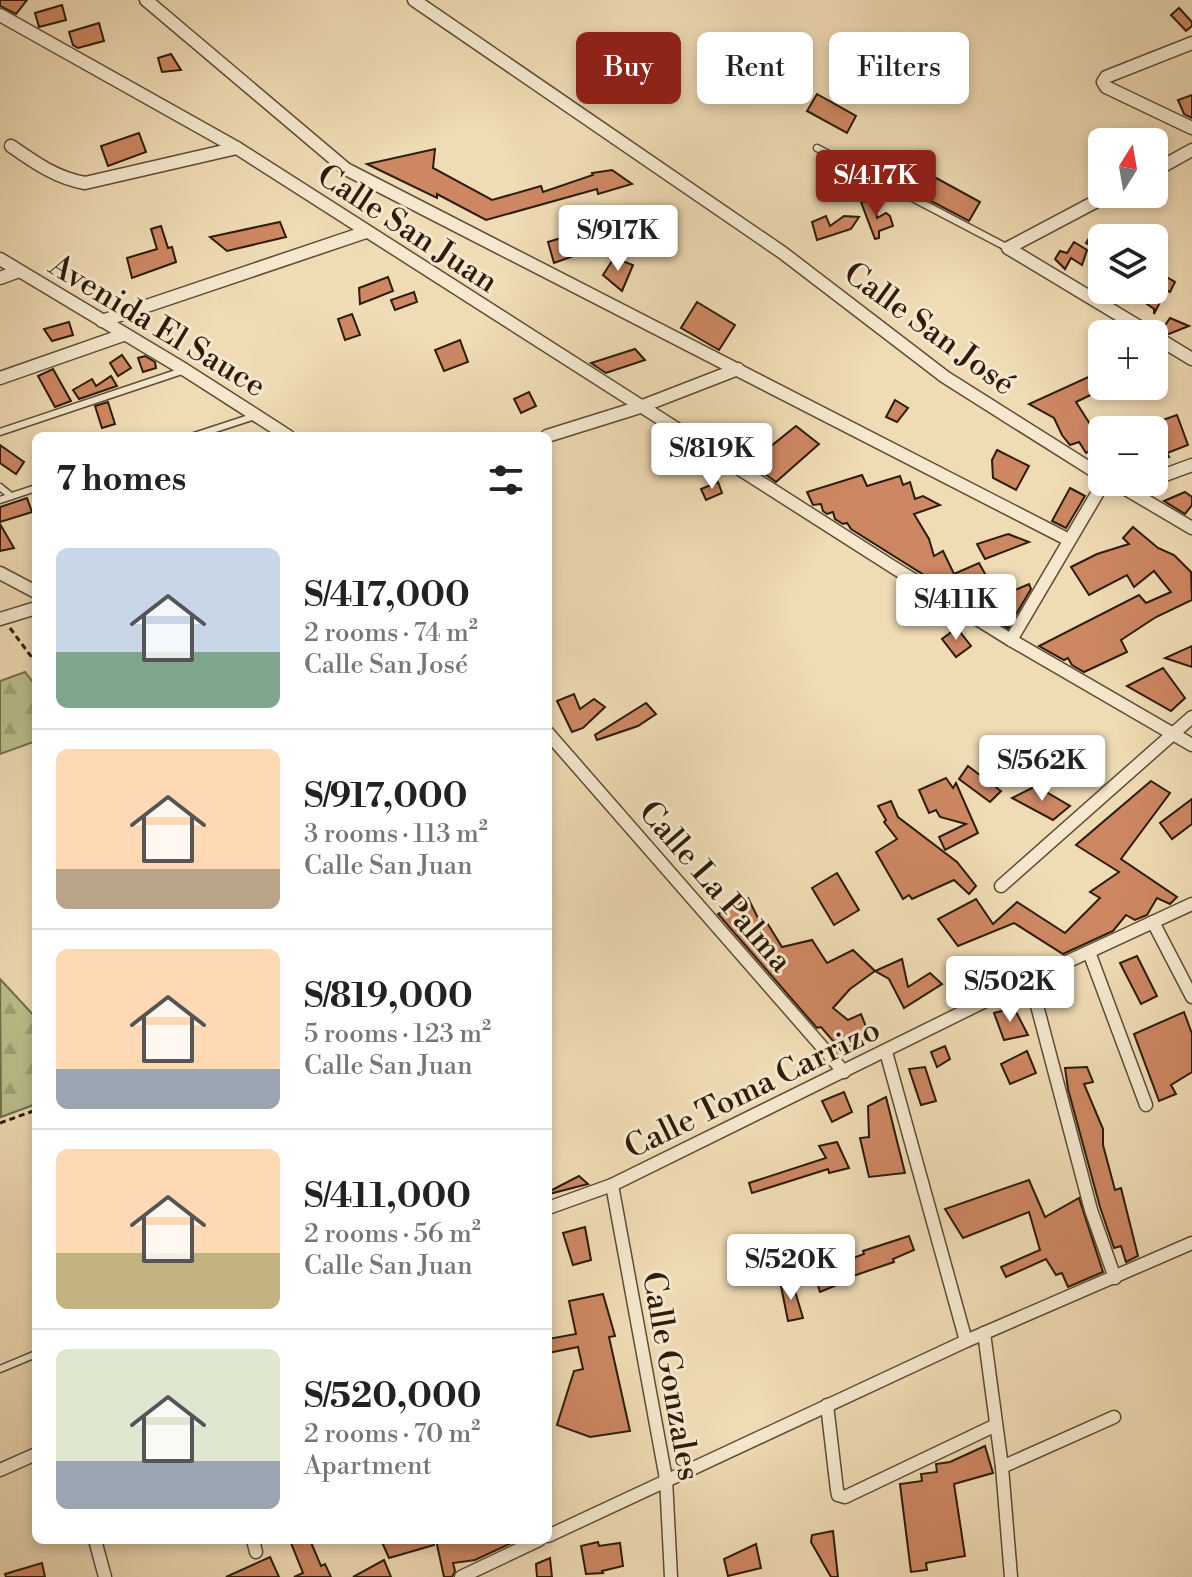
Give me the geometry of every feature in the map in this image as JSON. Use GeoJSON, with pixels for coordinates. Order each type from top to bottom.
{"type":"FeatureCollection","features":[{"type":"Feature","properties":{"kind":"street"},"geometry":{"type":"LineString","coordinates":[[146,0],[346,169],[1069,540]]}},
{"type":"Feature","properties":{"kind":"street","name":"Calle San José"},"geometry":{"type":"LineString","coordinates":[[414,0],[783,253],[945,377],[1088,467]]}},
{"type":"Feature","properties":{"kind":"street","name":"Calle San Juan"},"geometry":{"type":"LineString","coordinates":[[0,15],[237,148],[1011,640],[1192,745]]}},
{"type":"Feature","properties":{"kind":"street"},"geometry":{"type":"LineString","coordinates":[[1192,43],[1106,77],[1103,82],[1106,87],[1192,128]]}},
{"type":"Feature","properties":{"kind":"street"},"geometry":{"type":"LineString","coordinates":[[11,146],[41,167],[68,180],[85,183],[237,148]]}},
{"type":"Feature","properties":{"kind":"street"},"geometry":{"type":"LineString","coordinates":[[1168,163],[1192,150]]}},
{"type":"Feature","properties":{"kind":"street"},"geometry":{"type":"LineString","coordinates":[[1008,248],[1088,206]]}},
{"type":"Feature","properties":{"kind":"street"},"geometry":{"type":"LineString","coordinates":[[102,321],[366,232]]}},
{"type":"Feature","properties":{"kind":"street"},"geometry":{"type":"LineString","coordinates":[[1008,248],[1128,320]]}},
{"type":"Feature","properties":{"kind":"street","name":"Avenida El Sauce"},"geometry":{"type":"LineString","coordinates":[[0,259],[282,432]]}},
{"type":"Feature","properties":{"kind":"street"},"geometry":{"type":"LineString","coordinates":[[0,278],[19,271]]}},
{"type":"Feature","properties":{"kind":"street"},"geometry":{"type":"LineString","coordinates":[[0,378],[123,335]]}},
{"type":"Feature","properties":{"kind":"street"},"geometry":{"type":"LineString","coordinates":[[1168,344],[1192,359]]}},
{"type":"Feature","properties":{"kind":"street"},"geometry":{"type":"LineString","coordinates":[[552,434],[640,407],[738,369]]}},
{"type":"Feature","properties":{"kind":"street"},"geometry":{"type":"LineString","coordinates":[[1168,474],[1192,465]]}},
{"type":"Feature","properties":{"kind":"street"},"geometry":{"type":"LineString","coordinates":[[1011,640],[1096,496]]}},
{"type":"Feature","properties":{"kind":"street"},"geometry":{"type":"LineString","coordinates":[[1139,496],[1192,528]]}},
{"type":"Feature","properties":{"kind":"street"},"geometry":{"type":"LineString","coordinates":[[0,573],[32,590]]}},
{"type":"Feature","properties":{"kind":"street"},"geometry":{"type":"LineString","coordinates":[[1,619],[32,609]]}},
{"type":"Feature","properties":{"kind":"street"},"geometry":{"type":"LineString","coordinates":[[1001,886],[1192,717]]}},
{"type":"Feature","properties":{"kind":"street","name":"Calle La Palma"},"geometry":{"type":"LineString","coordinates":[[552,738],[844,1072]]}},
{"type":"Feature","properties":{"kind":"street","name":"Calle Toma Carrizo"},"geometry":{"type":"LineString","coordinates":[[552,1202],[612,1185],[1030,979],[1192,904]]}},
{"type":"Feature","properties":{"kind":"street"},"geometry":{"type":"LineString","coordinates":[[1153,922],[1192,997]]}},
{"type":"Feature","properties":{"kind":"street"},"geometry":{"type":"LineString","coordinates":[[1089,952],[1146,1105]]}},
{"type":"Feature","properties":{"kind":"street"},"geometry":{"type":"LineString","coordinates":[[1030,979],[1091,1210],[1115,1278]]}},
{"type":"Feature","properties":{"kind":"street"},"geometry":{"type":"LineString","coordinates":[[886,1052],[966,1341]]}},
{"type":"Feature","properties":{"kind":"street","name":"Calle Gonzales"},"geometry":{"type":"LineString","coordinates":[[612,1185],[666,1479],[671,1577]]}},
{"type":"Feature","properties":{"kind":"street"},"geometry":{"type":"LineString","coordinates":[[552,1534],[966,1341],[1192,1243]]}},
{"type":"Feature","properties":{"kind":"street"},"geometry":{"type":"LineString","coordinates":[[984,1333],[1002,1467],[1011,1577]]}},
{"type":"Feature","properties":{"kind":"street"},"geometry":{"type":"LineString","coordinates":[[827,1405],[837,1490],[838,1495],[845,1497],[996,1425]]}},
{"type":"Feature","properties":{"kind":"street"},"geometry":{"type":"LineString","coordinates":[[1002,1467],[1114,1417]]}},
{"type":"Feature","properties":{"kind":"street"},"geometry":{"type":"LineString","coordinates":[[0,1470],[32,1456]]}},
{"type":"Feature","properties":{"kind":"street"},"geometry":{"type":"LineString","coordinates":[[96,1544],[105,1577]]}},
{"type":"Feature","properties":{"kind":"street"},"geometry":{"type":"LineString","coordinates":[[461,1577],[531,1544]]}},
{"type":"Feature","properties":{"kind":"lane"},"geometry":{"type":"LineString","coordinates":[[817,148],[1008,248]]}},
{"type":"Feature","properties":{"kind":"lane"},"geometry":{"type":"LineString","coordinates":[[0,432],[185,370]]}},
{"type":"Feature","properties":{"kind":"lane"},"geometry":{"type":"LineString","coordinates":[[207,432],[257,416]]}},
{"type":"Feature","properties":{"kind":"lane"},"geometry":{"type":"LineString","coordinates":[[0,487],[11,496]]}},
{"type":"Feature","properties":{"kind":"lane"},"geometry":{"type":"LineString","coordinates":[[0,500],[32,489]]}},
{"type":"Feature","properties":{"kind":"lane"},"geometry":{"type":"LineString","coordinates":[[0,1369],[32,1356]]}},
{"type":"Feature","properties":{"kind":"path"},"geometry":{"type":"LineString","coordinates":[[1,619],[32,658]]}},
{"type":"Feature","properties":{"kind":"path"},"geometry":{"type":"LineString","coordinates":[[0,1123],[32,1111]]}},
{"type":"Feature","properties":{"kind":"green space"},"geometry":{"type":"Polygon","coordinates":[[[25,672],[32,681],[32,742],[0,754],[0,681],[25,672]]]}},
{"type":"Feature","properties":{"kind":"green space"},"geometry":{"type":"Polygon","coordinates":[[[0,979],[32,1014],[32,1105],[1,1117],[0,979]]]}},
{"type":"Feature","properties":{"kind":"building"},"geometry":{"type":"Polygon","coordinates":[[[0,0],[27,0],[16,14],[0,6],[0,0]]]}},
{"type":"Feature","properties":{"kind":"building"},"geometry":{"type":"Polygon","coordinates":[[[62,5],[66,20],[39,27],[35,13],[62,5]]]}},
{"type":"Feature","properties":{"kind":"building"},"geometry":{"type":"Polygon","coordinates":[[[1179,8],[1192,22],[1186,31],[1171,15],[1179,8]]]}},
{"type":"Feature","properties":{"kind":"building"},"geometry":{"type":"Polygon","coordinates":[[[99,23],[104,41],[78,48],[73,45],[69,32],[99,23]]]}},
{"type":"Feature","properties":{"kind":"building"},"geometry":{"type":"Polygon","coordinates":[[[171,54],[181,70],[162,72],[158,58],[171,54]]]}},
{"type":"Feature","properties":{"kind":"building"},"geometry":{"type":"Polygon","coordinates":[[[817,94],[829,101],[829,104],[856,116],[847,133],[807,111],[817,94]]]}},
{"type":"Feature","properties":{"kind":"building"},"geometry":{"type":"Polygon","coordinates":[[[1192,95],[1192,118],[1184,114],[1178,100],[1192,95]]]}},
{"type":"Feature","properties":{"kind":"building"},"geometry":{"type":"Polygon","coordinates":[[[139,133],[146,152],[108,166],[101,146],[139,133]]]}},
{"type":"Feature","properties":{"kind":"building"},"geometry":{"type":"Polygon","coordinates":[[[435,149],[433,168],[492,200],[541,186],[543,192],[592,173],[612,170],[632,184],[598,194],[597,189],[486,220],[437,194],[437,198],[367,164],[435,149]]]}},
{"type":"Feature","properties":{"kind":"building"},"geometry":{"type":"Polygon","coordinates":[[[872,156],[914,180],[920,169],[980,202],[969,221],[866,167],[872,156]]]}},
{"type":"Feature","properties":{"kind":"building"},"geometry":{"type":"Polygon","coordinates":[[[875,200],[877,218],[886,213],[893,226],[879,231],[879,238],[875,239],[861,202],[875,200]]]}},
{"type":"Feature","properties":{"kind":"building"},"geometry":{"type":"Polygon","coordinates":[[[601,213],[610,243],[554,263],[548,242],[574,234],[570,222],[601,213]]]}},
{"type":"Feature","properties":{"kind":"building"},"geometry":{"type":"Polygon","coordinates":[[[826,216],[830,226],[844,216],[859,217],[851,229],[817,240],[812,222],[826,216]]]}},
{"type":"Feature","properties":{"kind":"building"},"geometry":{"type":"Polygon","coordinates":[[[280,222],[286,237],[227,251],[210,237],[280,222]]]}},
{"type":"Feature","properties":{"kind":"building"},"geometry":{"type":"Polygon","coordinates":[[[161,226],[176,262],[132,278],[127,258],[157,249],[151,229],[161,226]]]}},
{"type":"Feature","properties":{"kind":"building"},"geometry":{"type":"Polygon","coordinates":[[[1074,242],[1087,250],[1082,265],[1071,258],[1065,269],[1055,259],[1060,251],[1067,253],[1074,242]]]}},
{"type":"Feature","properties":{"kind":"building"},"geometry":{"type":"Polygon","coordinates":[[[614,258],[633,265],[622,291],[603,275],[614,258]]]}},
{"type":"Feature","properties":{"kind":"building"},"geometry":{"type":"Polygon","coordinates":[[[388,277],[393,291],[360,304],[359,288],[388,277]]]}},
{"type":"Feature","properties":{"kind":"building"},"geometry":{"type":"Polygon","coordinates":[[[1168,278],[1175,282],[1168,291],[1168,278]]]}},
{"type":"Feature","properties":{"kind":"building"},"geometry":{"type":"Polygon","coordinates":[[[414,292],[417,302],[395,310],[391,300],[414,292]]]}},
{"type":"Feature","properties":{"kind":"building"},"geometry":{"type":"Polygon","coordinates":[[[697,302],[735,325],[719,350],[681,328],[697,302]]]}},
{"type":"Feature","properties":{"kind":"building"},"geometry":{"type":"Polygon","coordinates":[[[1147,304],[1159,304],[1154,314],[1154,309],[1147,304]]]}},
{"type":"Feature","properties":{"kind":"building"},"geometry":{"type":"Polygon","coordinates":[[[352,314],[360,335],[345,340],[338,319],[352,314]]]}},
{"type":"Feature","properties":{"kind":"building"},"geometry":{"type":"Polygon","coordinates":[[[1170,318],[1189,326],[1169,334],[1170,318]]]}},
{"type":"Feature","properties":{"kind":"building"},"geometry":{"type":"Polygon","coordinates":[[[69,322],[73,335],[52,341],[44,329],[69,322]]]}},
{"type":"Feature","properties":{"kind":"building"},"geometry":{"type":"Polygon","coordinates":[[[460,340],[468,362],[444,371],[435,350],[460,340]]]}},
{"type":"Feature","properties":{"kind":"building"},"geometry":{"type":"Polygon","coordinates":[[[635,349],[645,360],[606,373],[591,363],[635,349]]]}},
{"type":"Feature","properties":{"kind":"building"},"geometry":{"type":"Polygon","coordinates":[[[122,355],[131,368],[118,376],[110,363],[122,355]]]}},
{"type":"Feature","properties":{"kind":"building"},"geometry":{"type":"Polygon","coordinates":[[[145,356],[155,362],[156,368],[143,372],[138,358],[145,356]]]}},
{"type":"Feature","properties":{"kind":"building"},"geometry":{"type":"Polygon","coordinates":[[[53,369],[71,401],[55,407],[38,376],[53,369]]]}},
{"type":"Feature","properties":{"kind":"building"},"geometry":{"type":"Polygon","coordinates":[[[111,376],[117,386],[79,399],[73,390],[92,379],[96,386],[111,376]]]}},
{"type":"Feature","properties":{"kind":"building"},"geometry":{"type":"Polygon","coordinates":[[[1088,377],[1088,396],[1076,402],[1088,421],[1088,452],[1079,442],[1070,445],[1054,418],[1029,404],[1088,377]]]}},
{"type":"Feature","properties":{"kind":"building"},"geometry":{"type":"Polygon","coordinates":[[[529,392],[536,406],[521,413],[514,399],[529,392]]]}},
{"type":"Feature","properties":{"kind":"building"},"geometry":{"type":"Polygon","coordinates":[[[895,400],[908,408],[897,422],[886,417],[895,400]]]}},
{"type":"Feature","properties":{"kind":"building"},"geometry":{"type":"Polygon","coordinates":[[[108,402],[115,424],[102,428],[95,406],[108,402]]]}},
{"type":"Feature","properties":{"kind":"building"},"geometry":{"type":"Polygon","coordinates":[[[1177,415],[1188,445],[1168,453],[1168,418],[1177,415]]]}},
{"type":"Feature","properties":{"kind":"building"},"geometry":{"type":"Polygon","coordinates":[[[796,426],[819,444],[776,482],[750,463],[796,426]]]}},
{"type":"Feature","properties":{"kind":"building"},"geometry":{"type":"Polygon","coordinates":[[[0,445],[24,462],[16,474],[0,463],[0,445]]]}},
{"type":"Feature","properties":{"kind":"building"},"geometry":{"type":"Polygon","coordinates":[[[997,450],[1029,466],[1016,490],[993,478],[992,460],[997,450]]]}},
{"type":"Feature","properties":{"kind":"building"},"geometry":{"type":"Polygon","coordinates":[[[862,475],[867,486],[900,476],[903,485],[910,482],[915,499],[923,496],[940,505],[914,514],[929,539],[934,556],[943,551],[954,574],[979,563],[993,588],[1001,584],[1008,593],[1029,584],[1031,589],[1008,628],[851,529],[847,523],[835,519],[833,512],[827,514],[821,504],[813,505],[807,492],[862,475]]]}},
{"type":"Feature","properties":{"kind":"building"},"geometry":{"type":"Polygon","coordinates":[[[718,482],[722,493],[706,500],[701,489],[718,482]]]}},
{"type":"Feature","properties":{"kind":"building"},"geometry":{"type":"Polygon","coordinates":[[[1070,488],[1085,496],[1066,528],[1052,521],[1070,488]]]}},
{"type":"Feature","properties":{"kind":"building"},"geometry":{"type":"Polygon","coordinates":[[[1185,492],[1192,497],[1192,505],[1185,514],[1164,501],[1185,492]]]}},
{"type":"Feature","properties":{"kind":"building"},"geometry":{"type":"Polygon","coordinates":[[[27,498],[32,512],[0,522],[0,507],[27,498]]]}},
{"type":"Feature","properties":{"kind":"building"},"geometry":{"type":"Polygon","coordinates":[[[0,524],[14,548],[0,551],[0,524]]]}},
{"type":"Feature","properties":{"kind":"building"},"geometry":{"type":"Polygon","coordinates":[[[1133,527],[1158,548],[1174,555],[1191,572],[1192,600],[1156,617],[1121,640],[1127,652],[1084,672],[1072,665],[1068,658],[1064,660],[1039,646],[1139,595],[1146,603],[1171,592],[1154,571],[1134,587],[1127,575],[1089,595],[1071,567],[1097,554],[1129,544],[1123,538],[1133,527]]]}},
{"type":"Feature","properties":{"kind":"building"},"geometry":{"type":"Polygon","coordinates":[[[1008,534],[1029,542],[985,559],[977,544],[1008,534]]]}},
{"type":"Feature","properties":{"kind":"building"},"geometry":{"type":"Polygon","coordinates":[[[957,628],[971,646],[956,657],[942,639],[957,628]]]}},
{"type":"Feature","properties":{"kind":"building"},"geometry":{"type":"Polygon","coordinates":[[[1192,646],[1192,667],[1165,658],[1192,646]]]}},
{"type":"Feature","properties":{"kind":"building"},"geometry":{"type":"Polygon","coordinates":[[[1163,668],[1185,698],[1171,711],[1127,686],[1163,668]]]}},
{"type":"Feature","properties":{"kind":"building"},"geometry":{"type":"Polygon","coordinates":[[[574,694],[580,709],[594,699],[605,707],[583,728],[572,732],[557,701],[574,694]]]}},
{"type":"Feature","properties":{"kind":"building"},"geometry":{"type":"Polygon","coordinates":[[[646,703],[656,714],[638,726],[597,740],[595,735],[646,703]]]}},
{"type":"Feature","properties":{"kind":"building"},"geometry":{"type":"Polygon","coordinates":[[[968,766],[1001,791],[990,802],[959,779],[968,766]]]}},
{"type":"Feature","properties":{"kind":"building"},"geometry":{"type":"Polygon","coordinates":[[[946,778],[953,788],[956,783],[978,833],[945,850],[939,837],[966,824],[940,817],[936,810],[929,813],[919,790],[946,778]]]}},
{"type":"Feature","properties":{"kind":"building"},"geometry":{"type":"Polygon","coordinates":[[[1151,781],[1170,793],[1121,859],[1177,897],[1170,904],[1157,898],[1147,915],[1135,920],[1126,915],[1113,931],[1063,954],[1014,923],[958,946],[938,919],[976,899],[993,924],[1017,902],[1065,933],[1100,898],[1090,892],[1119,872],[1076,845],[1151,781]]]}},
{"type":"Feature","properties":{"kind":"building"},"geometry":{"type":"Polygon","coordinates":[[[1036,786],[1070,806],[1053,820],[1012,798],[1036,786]]]}},
{"type":"Feature","properties":{"kind":"building"},"geometry":{"type":"Polygon","coordinates":[[[1192,799],[1192,824],[1172,839],[1160,823],[1192,799]]]}},
{"type":"Feature","properties":{"kind":"building"},"geometry":{"type":"Polygon","coordinates":[[[891,801],[898,817],[957,862],[976,886],[969,894],[954,880],[912,899],[909,895],[903,899],[876,852],[897,839],[884,822],[886,820],[878,806],[891,801]]]}},
{"type":"Feature","properties":{"kind":"building"},"geometry":{"type":"Polygon","coordinates":[[[837,873],[859,910],[834,925],[812,888],[837,873]]]}},
{"type":"Feature","properties":{"kind":"building"},"geometry":{"type":"Polygon","coordinates":[[[748,898],[761,924],[766,921],[782,947],[812,940],[827,963],[853,950],[875,971],[850,989],[833,1008],[848,1020],[861,1014],[870,1037],[841,1050],[821,1027],[817,1028],[718,914],[748,898]]]}},
{"type":"Feature","properties":{"kind":"building"},"geometry":{"type":"Polygon","coordinates":[[[1137,956],[1157,996],[1141,1004],[1120,963],[1137,956]]]}},
{"type":"Feature","properties":{"kind":"building"},"geometry":{"type":"Polygon","coordinates":[[[902,959],[908,987],[930,973],[942,984],[904,1008],[889,979],[875,971],[902,959]]]}},
{"type":"Feature","properties":{"kind":"building"},"geometry":{"type":"Polygon","coordinates":[[[1014,1008],[1028,1035],[1004,1040],[994,1013],[1014,1008]]]}},
{"type":"Feature","properties":{"kind":"building"},"geometry":{"type":"Polygon","coordinates":[[[1184,1012],[1192,1034],[1192,1072],[1171,1085],[1176,1094],[1159,1101],[1134,1034],[1184,1012]]]}},
{"type":"Feature","properties":{"kind":"building"},"geometry":{"type":"Polygon","coordinates":[[[945,1046],[950,1059],[937,1067],[931,1052],[945,1046]]]}},
{"type":"Feature","properties":{"kind":"building"},"geometry":{"type":"Polygon","coordinates":[[[1027,1051],[1036,1073],[1010,1084],[1001,1064],[1027,1051]]]}},
{"type":"Feature","properties":{"kind":"building"},"geometry":{"type":"Polygon","coordinates":[[[925,1067],[936,1101],[921,1105],[909,1069],[925,1067]]]}},
{"type":"Feature","properties":{"kind":"building"},"geometry":{"type":"Polygon","coordinates":[[[1087,1067],[1093,1082],[1084,1084],[1103,1129],[1103,1145],[1115,1190],[1121,1188],[1138,1256],[1126,1262],[1121,1246],[1114,1248],[1100,1207],[1068,1089],[1065,1068],[1087,1067]]]}},
{"type":"Feature","properties":{"kind":"building"},"geometry":{"type":"Polygon","coordinates":[[[844,1092],[852,1112],[832,1122],[822,1101],[844,1092]]]}},
{"type":"Feature","properties":{"kind":"building"},"geometry":{"type":"Polygon","coordinates":[[[886,1097],[905,1173],[869,1177],[860,1138],[869,1137],[868,1106],[886,1097]]]}},
{"type":"Feature","properties":{"kind":"building"},"geometry":{"type":"Polygon","coordinates":[[[837,1142],[849,1168],[829,1173],[828,1169],[752,1193],[749,1183],[826,1158],[819,1146],[837,1142]]]}},
{"type":"Feature","properties":{"kind":"building"},"geometry":{"type":"Polygon","coordinates":[[[579,1176],[588,1184],[552,1193],[552,1190],[579,1176]]]}},
{"type":"Feature","properties":{"kind":"building"},"geometry":{"type":"Polygon","coordinates":[[[1029,1180],[1045,1217],[1079,1198],[1103,1272],[1068,1287],[1062,1273],[1056,1275],[1046,1259],[1006,1277],[1001,1267],[1040,1250],[1029,1212],[963,1238],[945,1209],[1029,1180]]]}},
{"type":"Feature","properties":{"kind":"building"},"geometry":{"type":"Polygon","coordinates":[[[585,1227],[591,1260],[573,1265],[563,1233],[585,1227]]]}},
{"type":"Feature","properties":{"kind":"building"},"geometry":{"type":"Polygon","coordinates":[[[909,1236],[914,1250],[893,1259],[894,1262],[853,1276],[820,1292],[814,1273],[864,1254],[863,1251],[909,1236]]]}},
{"type":"Feature","properties":{"kind":"building"},"geometry":{"type":"Polygon","coordinates":[[[792,1281],[803,1318],[788,1321],[781,1286],[792,1281]]]}},
{"type":"Feature","properties":{"kind":"building"},"geometry":{"type":"Polygon","coordinates":[[[603,1294],[615,1336],[609,1337],[630,1431],[590,1437],[557,1425],[574,1371],[583,1369],[578,1347],[552,1352],[552,1338],[576,1334],[569,1301],[603,1294]]]}},
{"type":"Feature","properties":{"kind":"building"},"geometry":{"type":"Polygon","coordinates":[[[985,1446],[993,1473],[954,1484],[965,1556],[926,1563],[927,1570],[911,1572],[900,1484],[922,1481],[921,1474],[937,1472],[936,1464],[950,1462],[985,1446]]]}},
{"type":"Feature","properties":{"kind":"building"},"geometry":{"type":"Polygon","coordinates":[[[833,1531],[838,1577],[831,1577],[811,1542],[812,1535],[833,1531]]]}},
{"type":"Feature","properties":{"kind":"building"},"geometry":{"type":"Polygon","coordinates":[[[598,1542],[599,1546],[620,1543],[623,1566],[603,1573],[586,1574],[581,1546],[598,1542]]]}},
{"type":"Feature","properties":{"kind":"building"},"geometry":{"type":"Polygon","coordinates":[[[291,1544],[312,1544],[321,1566],[325,1564],[331,1577],[294,1577],[303,1573],[291,1544]]]}},
{"type":"Feature","properties":{"kind":"building"},"geometry":{"type":"Polygon","coordinates":[[[383,1544],[434,1544],[434,1545],[389,1558],[383,1544]]]}},
{"type":"Feature","properties":{"kind":"building"},"geometry":{"type":"Polygon","coordinates":[[[437,1544],[509,1544],[475,1560],[453,1563],[455,1571],[452,1577],[444,1577],[437,1544]]]}},
{"type":"Feature","properties":{"kind":"building"},"geometry":{"type":"Polygon","coordinates":[[[756,1544],[761,1568],[728,1576],[724,1559],[756,1544]]]}},
{"type":"Feature","properties":{"kind":"building"},"geometry":{"type":"Polygon","coordinates":[[[270,1557],[279,1577],[226,1577],[270,1557]]]}},
{"type":"Feature","properties":{"kind":"building"},"geometry":{"type":"Polygon","coordinates":[[[550,1558],[552,1577],[537,1577],[536,1564],[550,1558]]]}},
{"type":"Feature","properties":{"kind":"building"},"geometry":{"type":"Polygon","coordinates":[[[384,1560],[391,1577],[353,1577],[384,1560]]]}},
{"type":"Feature","properties":{"kind":"building"},"geometry":{"type":"Polygon","coordinates":[[[42,1563],[45,1577],[6,1577],[5,1574],[42,1563]]]}}]}
